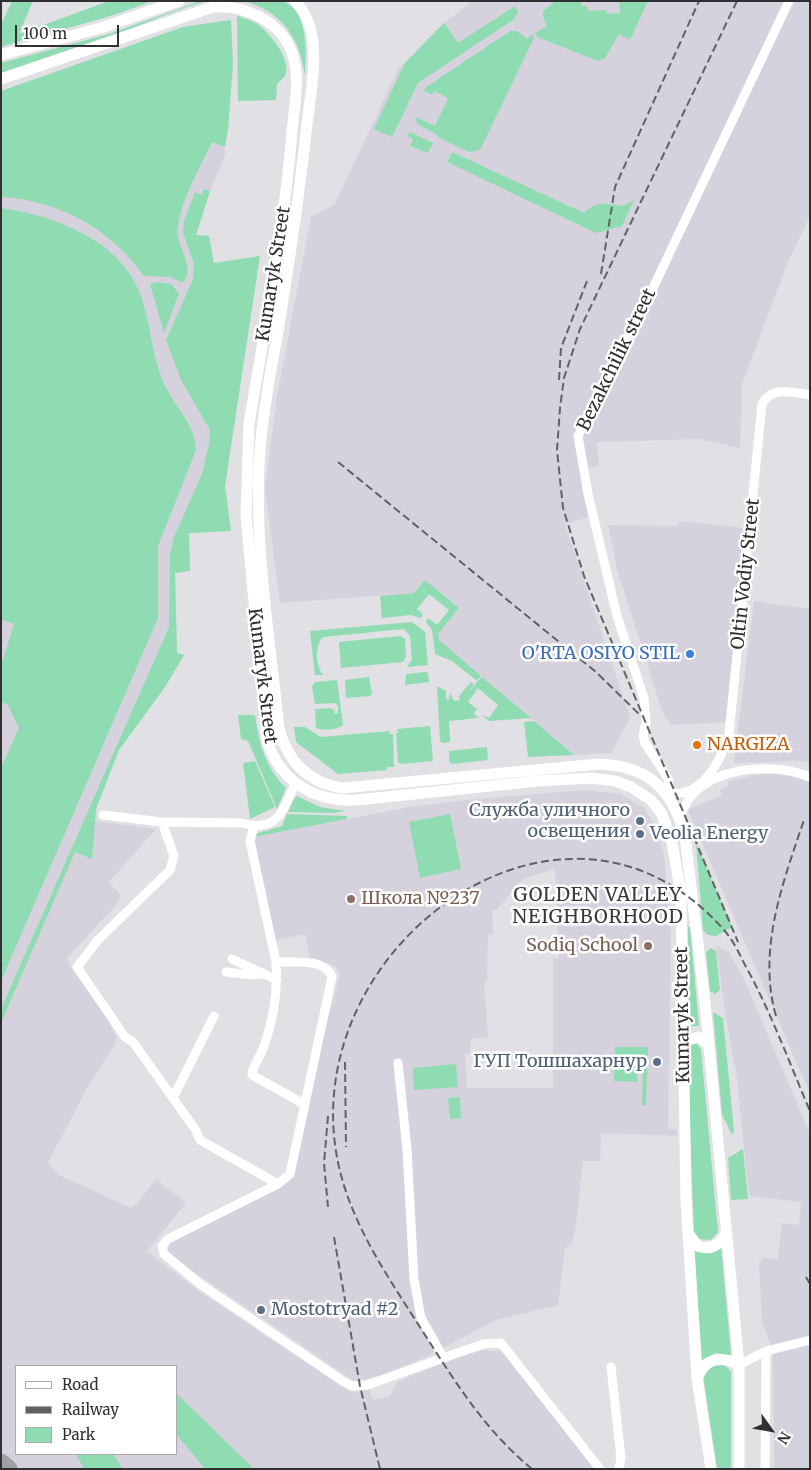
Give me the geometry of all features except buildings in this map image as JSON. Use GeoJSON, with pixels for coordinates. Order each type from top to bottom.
{"type":"FeatureCollection","features":[{"type":"Feature","properties":{"kind":"main road"},"geometry":{"type":"LineString","coordinates":[[1,54],[104,27],[179,1]]}},
{"type":"Feature","properties":{"kind":"main road","name":"Kumaryk Street"},"geometry":{"type":"LineString","coordinates":[[295,1],[305,13],[314,52],[299,197],[260,451],[259,513],[279,729],[288,753],[300,769],[323,783],[343,788],[439,786],[592,778],[615,781],[631,787],[651,800],[666,820],[676,865],[682,918],[682,1042],[687,1231],[697,1378],[711,1469]]}},
{"type":"Feature","properties":{"kind":"main road","name":"Kumaryk Street"},"geometry":{"type":"LineString","coordinates":[[1,79],[202,9],[235,4],[256,14],[275,28],[290,48],[295,63],[295,95],[287,195],[249,424],[246,453],[246,516],[254,623],[267,741],[276,762],[295,784],[318,796],[345,800],[608,764],[640,773],[656,782],[666,792],[680,819],[688,852],[695,916],[739,1365],[740,1469]]}},
{"type":"Feature","properties":{"kind":"main road"},"geometry":{"type":"LineString","coordinates":[[278,252],[290,254]]}},
{"type":"Feature","properties":{"kind":"main road"},"geometry":{"type":"LineString","coordinates":[[254,623],[268,622]]}},
{"type":"Feature","properties":{"kind":"main road"},"geometry":{"type":"LineString","coordinates":[[682,918],[695,916]]}},
{"type":"Feature","properties":{"kind":"main road"},"geometry":{"type":"LineString","coordinates":[[682,1042],[698,1037],[708,1044]]}},
{"type":"Feature","properties":{"kind":"main road"},"geometry":{"type":"LineString","coordinates":[[687,1231],[695,1243],[705,1248],[716,1246],[726,1233]]}},
{"type":"Feature","properties":{"kind":"main road"},"geometry":{"type":"LineString","coordinates":[[697,1378],[702,1368],[710,1361],[722,1359],[739,1365]]}},
{"type":"Feature","properties":{"kind":"street","name":"Bezakchilik street"},"geometry":{"type":"LineString","coordinates":[[666,792],[669,780],[645,744],[643,735],[646,722],[644,698],[617,616],[588,494],[578,436],[653,288],[790,1]]}},
{"type":"Feature","properties":{"kind":"street","name":"Oltin Vodiy Street"},"geometry":{"type":"LineString","coordinates":[[680,819],[686,803],[718,758],[728,739],[732,718],[762,404],[767,397],[775,392],[810,395]]}},
{"type":"Feature","properties":{"kind":"street"},"geometry":{"type":"LineString","coordinates":[[718,758],[720,768],[729,774]]}},
{"type":"Feature","properties":{"kind":"street"},"geometry":{"type":"LineString","coordinates":[[666,792],[683,793],[729,774],[762,768],[791,771],[810,777]]}},
{"type":"Feature","properties":{"kind":"street"},"geometry":{"type":"LineString","coordinates":[[103,815],[162,822],[241,823],[266,826],[281,813],[295,784]]}},
{"type":"Feature","properties":{"kind":"street"},"geometry":{"type":"LineString","coordinates":[[162,822],[174,856],[170,870],[98,940],[78,963],[77,967],[125,1037],[133,1042],[173,1098],[201,1141],[278,1184]]}},
{"type":"Feature","properties":{"kind":"street"},"geometry":{"type":"LineString","coordinates":[[254,826],[250,841],[276,962],[277,980],[269,1032],[252,1074],[304,1104]]}},
{"type":"Feature","properties":{"kind":"street"},"geometry":{"type":"LineString","coordinates":[[232,959],[277,980]]}},
{"type":"Feature","properties":{"kind":"street"},"geometry":{"type":"LineString","coordinates":[[276,962],[320,965],[328,969],[332,978],[290,1174],[278,1184],[173,1236],[163,1244],[163,1252],[200,1284],[351,1385],[365,1386],[490,1342],[502,1344],[600,1469]]}},
{"type":"Feature","properties":{"kind":"street"},"geometry":{"type":"LineString","coordinates":[[226,972],[262,974]]}},
{"type":"Feature","properties":{"kind":"street"},"geometry":{"type":"LineString","coordinates":[[173,1098],[214,1016]]}},
{"type":"Feature","properties":{"kind":"street"},"geometry":{"type":"LineString","coordinates":[[398,1064],[407,1149],[414,1279],[422,1318],[443,1357]]}},
{"type":"Feature","properties":{"kind":"street"},"geometry":{"type":"LineString","coordinates":[[739,1365],[762,1353],[810,1340]]}},
{"type":"Feature","properties":{"kind":"street"},"geometry":{"type":"LineString","coordinates":[[762,1353],[766,1366],[765,1469]]}},
{"type":"Feature","properties":{"kind":"street"},"geometry":{"type":"LineString","coordinates":[[611,1367],[621,1458],[619,1469]]}},
{"type":"Feature","properties":{"kind":"shaded area"},"geometry":{"type":"Polygon","coordinates":[[[473,1],[810,1],[810,216],[787,264],[742,384],[740,448],[700,439],[597,442],[599,466],[588,468],[595,515],[565,524],[630,718],[611,753],[574,755],[439,641],[437,634],[459,608],[425,580],[414,593],[280,603],[265,489],[277,397],[311,217],[335,204],[398,69],[444,23],[473,1]]]}},
{"type":"Feature","properties":{"kind":"shaded area"},"geometry":{"type":"Polygon","coordinates":[[[231,20],[233,64],[228,129],[224,151],[226,152],[201,214],[196,235],[209,236],[240,379],[225,486],[231,531],[189,533],[190,571],[175,573],[177,653],[184,655],[165,687],[119,750],[97,803],[95,821],[156,829],[109,882],[121,896],[117,904],[67,958],[71,968],[104,1012],[116,1036],[116,1043],[89,1084],[48,1163],[59,1175],[131,1208],[137,1204],[156,1179],[186,1203],[147,1251],[200,1292],[349,1391],[359,1393],[369,1389],[373,1400],[390,1396],[396,1383],[448,1360],[484,1350],[502,1351],[596,1469],[1,1469],[1,91],[183,27],[231,20]]]}},
{"type":"Feature","properties":{"kind":"shaded area","name":"O'RTA OSIYO STIL"},"geometry":{"type":"Polygon","coordinates":[[[681,521],[743,528],[739,581],[741,594],[728,722],[671,725],[663,714],[617,569],[608,525],[677,526],[681,521]]]}},
{"type":"Feature","properties":{"kind":"shaded area"},"geometry":{"type":"Polygon","coordinates":[[[754,601],[810,609],[810,766],[806,761],[734,763],[754,601]]]}},
{"type":"Feature","properties":{"kind":"shaded area"},"geometry":{"type":"Polygon","coordinates":[[[778,773],[810,782],[810,1094],[688,810],[722,795],[720,790],[729,786],[727,782],[754,775],[778,773]]]}},
{"type":"Feature","properties":{"kind":"shaded area"},"geometry":{"type":"Polygon","coordinates":[[[585,790],[620,794],[643,807],[654,823],[664,855],[671,930],[668,1129],[677,1130],[677,1136],[601,1133],[600,1161],[583,1161],[575,1231],[571,1244],[565,1248],[558,1305],[496,1320],[422,1359],[381,1376],[354,1381],[169,1255],[168,1246],[171,1241],[289,1182],[325,1029],[340,975],[336,967],[310,958],[305,934],[275,940],[254,837],[409,807],[465,800],[585,790]],[[555,869],[523,879],[497,909],[492,910],[493,933],[488,935],[487,981],[484,982],[488,1037],[471,1039],[469,1054],[465,1055],[467,1088],[553,1088],[553,959],[559,958],[555,869]]]}},
{"type":"Feature","properties":{"kind":"shaded area"},"geometry":{"type":"Polygon","coordinates":[[[716,945],[729,952],[744,979],[810,1134],[810,1469],[774,1469],[772,1348],[762,1322],[759,1263],[763,1258],[778,1259],[782,1223],[799,1225],[801,1202],[749,1196],[736,1071],[726,1018],[716,945]]]}},
{"type":"Feature","properties":{"kind":"green space"},"geometry":{"type":"Polygon","coordinates":[[[12,1],[33,1],[19,34],[109,1],[152,1],[96,20],[1,47],[1,25],[12,1]]]}},
{"type":"Feature","properties":{"kind":"green space"},"geometry":{"type":"Polygon","coordinates":[[[208,1],[1,73],[1,63],[109,34],[198,2],[208,1]]]}},
{"type":"Feature","properties":{"kind":"green space"},"geometry":{"type":"Polygon","coordinates":[[[246,1],[281,1],[290,5],[297,13],[302,22],[304,33],[305,76],[297,46],[281,21],[262,8],[246,1]]]}},
{"type":"Feature","properties":{"kind":"green space"},"geometry":{"type":"Polygon","coordinates":[[[555,1],[581,1],[581,6],[587,6],[588,11],[606,10],[607,14],[620,13],[619,1],[648,1],[630,40],[619,34],[605,58],[598,61],[537,37],[535,33],[547,26],[543,17],[543,11],[555,1]]]}},
{"type":"Feature","properties":{"kind":"green space"},"geometry":{"type":"Polygon","coordinates":[[[515,6],[518,13],[513,20],[418,83],[392,137],[374,129],[404,64],[444,23],[458,43],[515,6]]]}},
{"type":"Feature","properties":{"kind":"green space"},"geometry":{"type":"Polygon","coordinates":[[[237,16],[254,22],[261,27],[273,39],[283,54],[287,69],[285,76],[277,84],[276,100],[238,101],[237,16]]]}},
{"type":"Feature","properties":{"kind":"green space"},"geometry":{"type":"Polygon","coordinates":[[[231,20],[233,64],[225,147],[212,142],[180,214],[178,236],[188,271],[183,283],[170,277],[144,276],[116,244],[99,231],[63,211],[22,199],[1,197],[1,91],[183,27],[231,20]]]}},
{"type":"Feature","properties":{"kind":"green space"},"geometry":{"type":"Polygon","coordinates":[[[510,31],[517,31],[527,39],[532,35],[534,38],[480,150],[469,152],[439,138],[436,134],[417,124],[416,117],[435,126],[448,98],[434,91],[432,95],[424,91],[426,87],[510,31]]]}},
{"type":"Feature","properties":{"kind":"green space"},"geometry":{"type":"Polygon","coordinates":[[[410,132],[433,143],[428,153],[410,146],[413,139],[407,136],[410,132]]]}},
{"type":"Feature","properties":{"kind":"green space"},"geometry":{"type":"Polygon","coordinates":[[[452,152],[584,213],[593,206],[607,204],[623,206],[634,200],[622,226],[596,233],[447,162],[452,152]]]}},
{"type":"Feature","properties":{"kind":"green space"},"geometry":{"type":"Polygon","coordinates":[[[204,189],[210,191],[196,235],[209,236],[214,263],[260,256],[225,486],[231,531],[189,533],[190,571],[175,573],[177,653],[184,655],[165,687],[119,750],[96,809],[92,859],[75,852],[1,1023],[1,1009],[169,627],[170,554],[174,537],[202,474],[209,444],[210,430],[181,380],[166,340],[193,279],[194,264],[183,232],[184,221],[195,192],[201,195],[204,189]]]}},
{"type":"Feature","properties":{"kind":"green space"},"geometry":{"type":"Polygon","coordinates":[[[1,208],[41,217],[81,233],[100,244],[116,257],[129,273],[143,302],[155,357],[162,379],[192,430],[196,450],[158,546],[158,618],[1,981],[1,768],[19,728],[8,705],[1,702],[1,666],[14,624],[1,619],[1,208]]]}},
{"type":"Feature","properties":{"kind":"green space"},"geometry":{"type":"Polygon","coordinates":[[[159,282],[171,284],[179,294],[164,333],[150,284],[159,282]]]}},
{"type":"Feature","properties":{"kind":"green space"},"geometry":{"type":"Polygon","coordinates":[[[425,580],[459,608],[438,634],[439,640],[481,676],[477,681],[452,661],[435,654],[432,630],[426,622],[428,618],[437,625],[449,610],[429,594],[417,609],[423,614],[421,618],[411,615],[382,618],[380,596],[414,593],[425,580]]]}},
{"type":"Feature","properties":{"kind":"green space"},"geometry":{"type":"Polygon","coordinates":[[[412,622],[425,632],[428,665],[407,667],[412,660],[410,636],[404,629],[323,637],[318,645],[317,656],[323,675],[315,675],[310,631],[412,622]]]}},
{"type":"Feature","properties":{"kind":"green space"},"geometry":{"type":"Polygon","coordinates":[[[401,636],[405,639],[406,657],[403,662],[341,668],[339,642],[401,636]]]}},
{"type":"Feature","properties":{"kind":"green space"},"geometry":{"type":"Polygon","coordinates":[[[428,673],[429,682],[405,685],[406,674],[428,673]]]}},
{"type":"Feature","properties":{"kind":"green space"},"geometry":{"type":"Polygon","coordinates":[[[369,677],[372,693],[370,696],[346,698],[345,680],[369,677]]]}},
{"type":"Feature","properties":{"kind":"green space"},"geometry":{"type":"Polygon","coordinates":[[[482,677],[531,718],[489,721],[482,715],[489,718],[498,705],[478,688],[468,702],[477,709],[474,713],[478,718],[449,721],[450,742],[443,743],[440,741],[437,686],[446,691],[446,699],[449,700],[450,693],[454,701],[460,700],[459,696],[471,682],[474,684],[468,692],[482,677]]]}},
{"type":"Feature","properties":{"kind":"green space"},"geometry":{"type":"Polygon","coordinates":[[[337,680],[343,725],[330,729],[316,728],[315,709],[330,708],[334,710],[335,714],[338,713],[338,706],[335,703],[315,704],[312,686],[315,682],[337,680]]]}},
{"type":"Feature","properties":{"kind":"green space"},"geometry":{"type":"Polygon","coordinates":[[[238,715],[255,715],[264,754],[273,772],[286,788],[277,809],[248,741],[241,739],[238,715]]]}},
{"type":"Feature","properties":{"kind":"green space"},"geometry":{"type":"Polygon","coordinates":[[[534,721],[574,755],[528,757],[524,722],[534,721]]]}},
{"type":"Feature","properties":{"kind":"green space"},"geometry":{"type":"Polygon","coordinates":[[[430,726],[433,761],[401,764],[398,762],[397,729],[430,726]]]}},
{"type":"Feature","properties":{"kind":"green space"},"geometry":{"type":"Polygon","coordinates":[[[294,727],[305,727],[321,737],[389,731],[390,734],[393,734],[394,767],[387,767],[387,770],[338,774],[296,742],[294,727]]]}},
{"type":"Feature","properties":{"kind":"green space"},"geometry":{"type":"Polygon","coordinates":[[[487,747],[488,760],[452,764],[449,762],[449,751],[487,747]]]}},
{"type":"Feature","properties":{"kind":"green space"},"geometry":{"type":"Polygon","coordinates":[[[255,761],[275,807],[250,819],[243,763],[255,761]]]}},
{"type":"Feature","properties":{"kind":"green space"},"geometry":{"type":"Polygon","coordinates":[[[297,796],[320,807],[346,811],[333,813],[288,812],[297,796]]]}},
{"type":"Feature","properties":{"kind":"green space"},"geometry":{"type":"Polygon","coordinates":[[[287,814],[347,816],[347,819],[254,837],[258,833],[282,826],[287,814]]]}},
{"type":"Feature","properties":{"kind":"green space"},"geometry":{"type":"Polygon","coordinates":[[[450,814],[461,869],[420,878],[409,822],[450,814]]]}},
{"type":"Feature","properties":{"kind":"green space"},"geometry":{"type":"Polygon","coordinates":[[[696,843],[732,927],[716,936],[708,935],[703,930],[696,843]]]}},
{"type":"Feature","properties":{"kind":"green space"},"geometry":{"type":"Polygon","coordinates":[[[688,927],[690,927],[699,1026],[688,1026],[688,927]]]}},
{"type":"Feature","properties":{"kind":"green space"},"geometry":{"type":"Polygon","coordinates":[[[711,948],[716,951],[720,990],[715,994],[710,991],[706,952],[711,948]]]}},
{"type":"Feature","properties":{"kind":"green space"},"geometry":{"type":"Polygon","coordinates":[[[713,1012],[723,1018],[734,1131],[732,1135],[722,1114],[713,1012]]]}},
{"type":"Feature","properties":{"kind":"green space"},"geometry":{"type":"Polygon","coordinates":[[[694,1043],[698,1044],[701,1050],[718,1232],[711,1240],[699,1239],[694,1233],[687,1051],[688,1047],[694,1043]]]}},
{"type":"Feature","properties":{"kind":"green space"},"geometry":{"type":"Polygon","coordinates":[[[615,1047],[648,1047],[646,1105],[642,1105],[643,1064],[637,1064],[637,1082],[614,1081],[615,1047]]]}},
{"type":"Feature","properties":{"kind":"green space"},"geometry":{"type":"Polygon","coordinates":[[[456,1064],[458,1087],[414,1090],[413,1068],[456,1064]]]}},
{"type":"Feature","properties":{"kind":"green space"},"geometry":{"type":"Polygon","coordinates":[[[460,1097],[461,1118],[450,1119],[448,1098],[460,1097]]]}},
{"type":"Feature","properties":{"kind":"green space"},"geometry":{"type":"Polygon","coordinates":[[[743,1149],[748,1199],[731,1200],[728,1158],[743,1149]]]}},
{"type":"Feature","properties":{"kind":"green space"},"geometry":{"type":"Polygon","coordinates":[[[721,1248],[731,1353],[729,1356],[716,1353],[702,1360],[694,1250],[701,1252],[721,1248]]]}},
{"type":"Feature","properties":{"kind":"green space"},"geometry":{"type":"Polygon","coordinates":[[[724,1364],[731,1372],[731,1469],[717,1469],[703,1375],[710,1366],[724,1364]]]}},
{"type":"Feature","properties":{"kind":"green space"},"geometry":{"type":"Polygon","coordinates":[[[178,1395],[254,1469],[205,1469],[178,1436],[178,1395]]]}},
{"type":"Feature","properties":{"kind":"green space"},"geometry":{"type":"Polygon","coordinates":[[[76,1455],[114,1455],[123,1469],[85,1469],[76,1455]]]}},
{"type":"Feature","properties":{"kind":"taxiway"},"geometry":{"type":"LineString","coordinates":[[1,1463],[8,1469]]}},
{"type":"Feature","properties":{"kind":"railway"},"geometry":{"type":"LineString","coordinates":[[601,274],[615,187],[699,1]]}},
{"type":"Feature","properties":{"kind":"railway"},"geometry":{"type":"LineString","coordinates":[[737,1],[580,329],[564,378],[557,450],[563,508],[584,576],[738,942]]}},
{"type":"Feature","properties":{"kind":"railway"},"geometry":{"type":"LineString","coordinates":[[559,380],[561,348],[587,281]]}},
{"type":"Feature","properties":{"kind":"railway"},"geometry":{"type":"LineString","coordinates":[[338,462],[596,672],[639,714]]}},
{"type":"Feature","properties":{"kind":"railway"},"geometry":{"type":"LineString","coordinates":[[776,1016],[769,966],[771,941],[781,892],[804,820]]}},
{"type":"Feature","properties":{"kind":"railway"},"geometry":{"type":"LineString","coordinates":[[532,1469],[498,1436],[468,1400],[402,1299],[363,1233],[344,1186],[338,1161],[334,1135],[339,1060],[366,992],[409,935],[465,891],[529,865],[596,860],[663,880],[724,930],[733,942],[763,1001],[810,1111]]}},
{"type":"Feature","properties":{"kind":"railway"},"geometry":{"type":"LineString","coordinates":[[345,1062],[346,1147]]}},
{"type":"Feature","properties":{"kind":"railway"},"geometry":{"type":"LineString","coordinates":[[328,1116],[324,1163],[328,1207]]}},
{"type":"Feature","properties":{"kind":"railway"},"geometry":{"type":"LineString","coordinates":[[334,1237],[360,1386],[380,1469]]}},
{"type":"Feature","properties":{"kind":"railway"},"geometry":{"type":"LineString","coordinates":[[806,1277],[810,1284]]}},
{"type":"Feature","properties":{"kind":"place","name":"O'RTA OSIYO STIL"},"geometry":{"type":"Point","coordinates":[690,654]}},
{"type":"Feature","properties":{"kind":"place","name":"NARGIZA"},"geometry":{"type":"Point","coordinates":[697,745]}},
{"type":"Feature","properties":{"kind":"place","name":"Служба уличного освещения"},"geometry":{"type":"Point","coordinates":[640,821]}},
{"type":"Feature","properties":{"kind":"place","name":"Veolia Energy"},"geometry":{"type":"Point","coordinates":[640,834]}},
{"type":"Feature","properties":{"kind":"place","name":"Школа №237"},"geometry":{"type":"Point","coordinates":[351,899]}},
{"type":"Feature","properties":{"kind":"place","name":"Sodiq School"},"geometry":{"type":"Point","coordinates":[648,946]}},
{"type":"Feature","properties":{"kind":"place","name":"ГУП Тошшахарнур"},"geometry":{"type":"Point","coordinates":[657,1062]}},
{"type":"Feature","properties":{"kind":"place","name":"Mostotryad #2"},"geometry":{"type":"Point","coordinates":[261,1310]}},
{"type":"Feature","properties":{"kind":"district","name":"GOLDEN VALLEY NEIGHBORHOOD"},"geometry":{"type":"Point","coordinates":[598,907]}}]}
